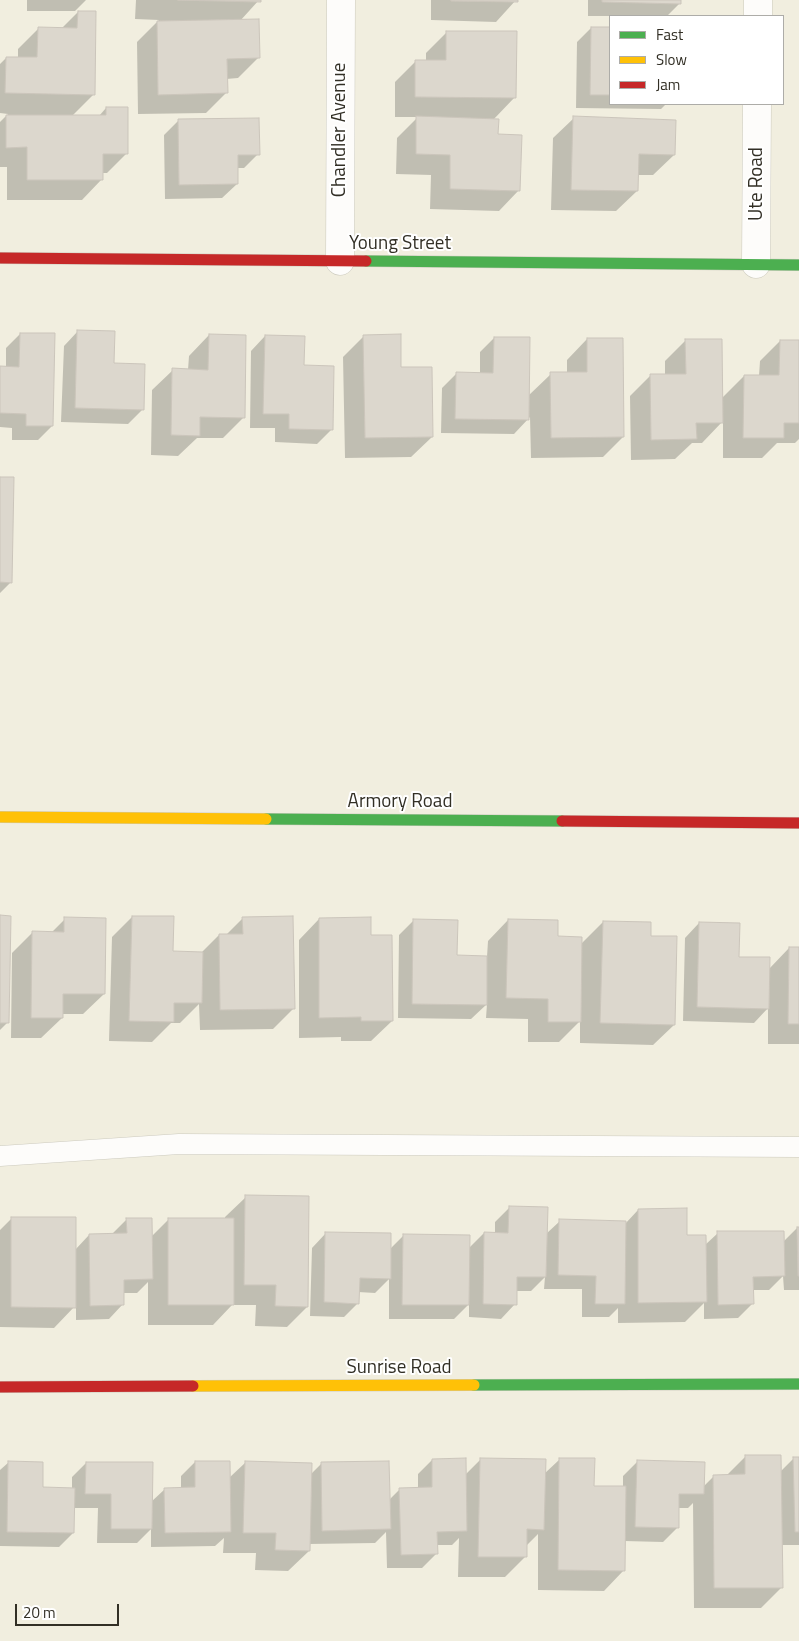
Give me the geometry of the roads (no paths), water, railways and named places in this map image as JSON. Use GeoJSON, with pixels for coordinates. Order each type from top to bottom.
{"type":"FeatureCollection","features":[{"type":"Feature","properties":{"kind":"street","name":"Chandler Avenue"},"geometry":{"type":"LineString","coordinates":[[340,261],[341,0]]}},
{"type":"Feature","properties":{"kind":"street"},"geometry":{"type":"LineString","coordinates":[[758,0],[758,15]]}},
{"type":"Feature","properties":{"kind":"street","name":"Ute Road"},"geometry":{"type":"LineString","coordinates":[[756,264],[757,105]]}},
{"type":"Feature","properties":{"kind":"street","name":"Young Street"},"geometry":{"type":"LineString","coordinates":[[0,258],[799,265]]}},
{"type":"Feature","properties":{"kind":"street","name":"Armory Road"},"geometry":{"type":"LineString","coordinates":[[0,816],[799,824]]}},
{"type":"Feature","properties":{"kind":"street","name":"Sunrise Road"},"geometry":{"type":"LineString","coordinates":[[0,1387],[799,1384]]}},
{"type":"Feature","properties":{"kind":"lane"},"geometry":{"type":"LineString","coordinates":[[0,1156],[179,1144],[799,1147]]}}]}
